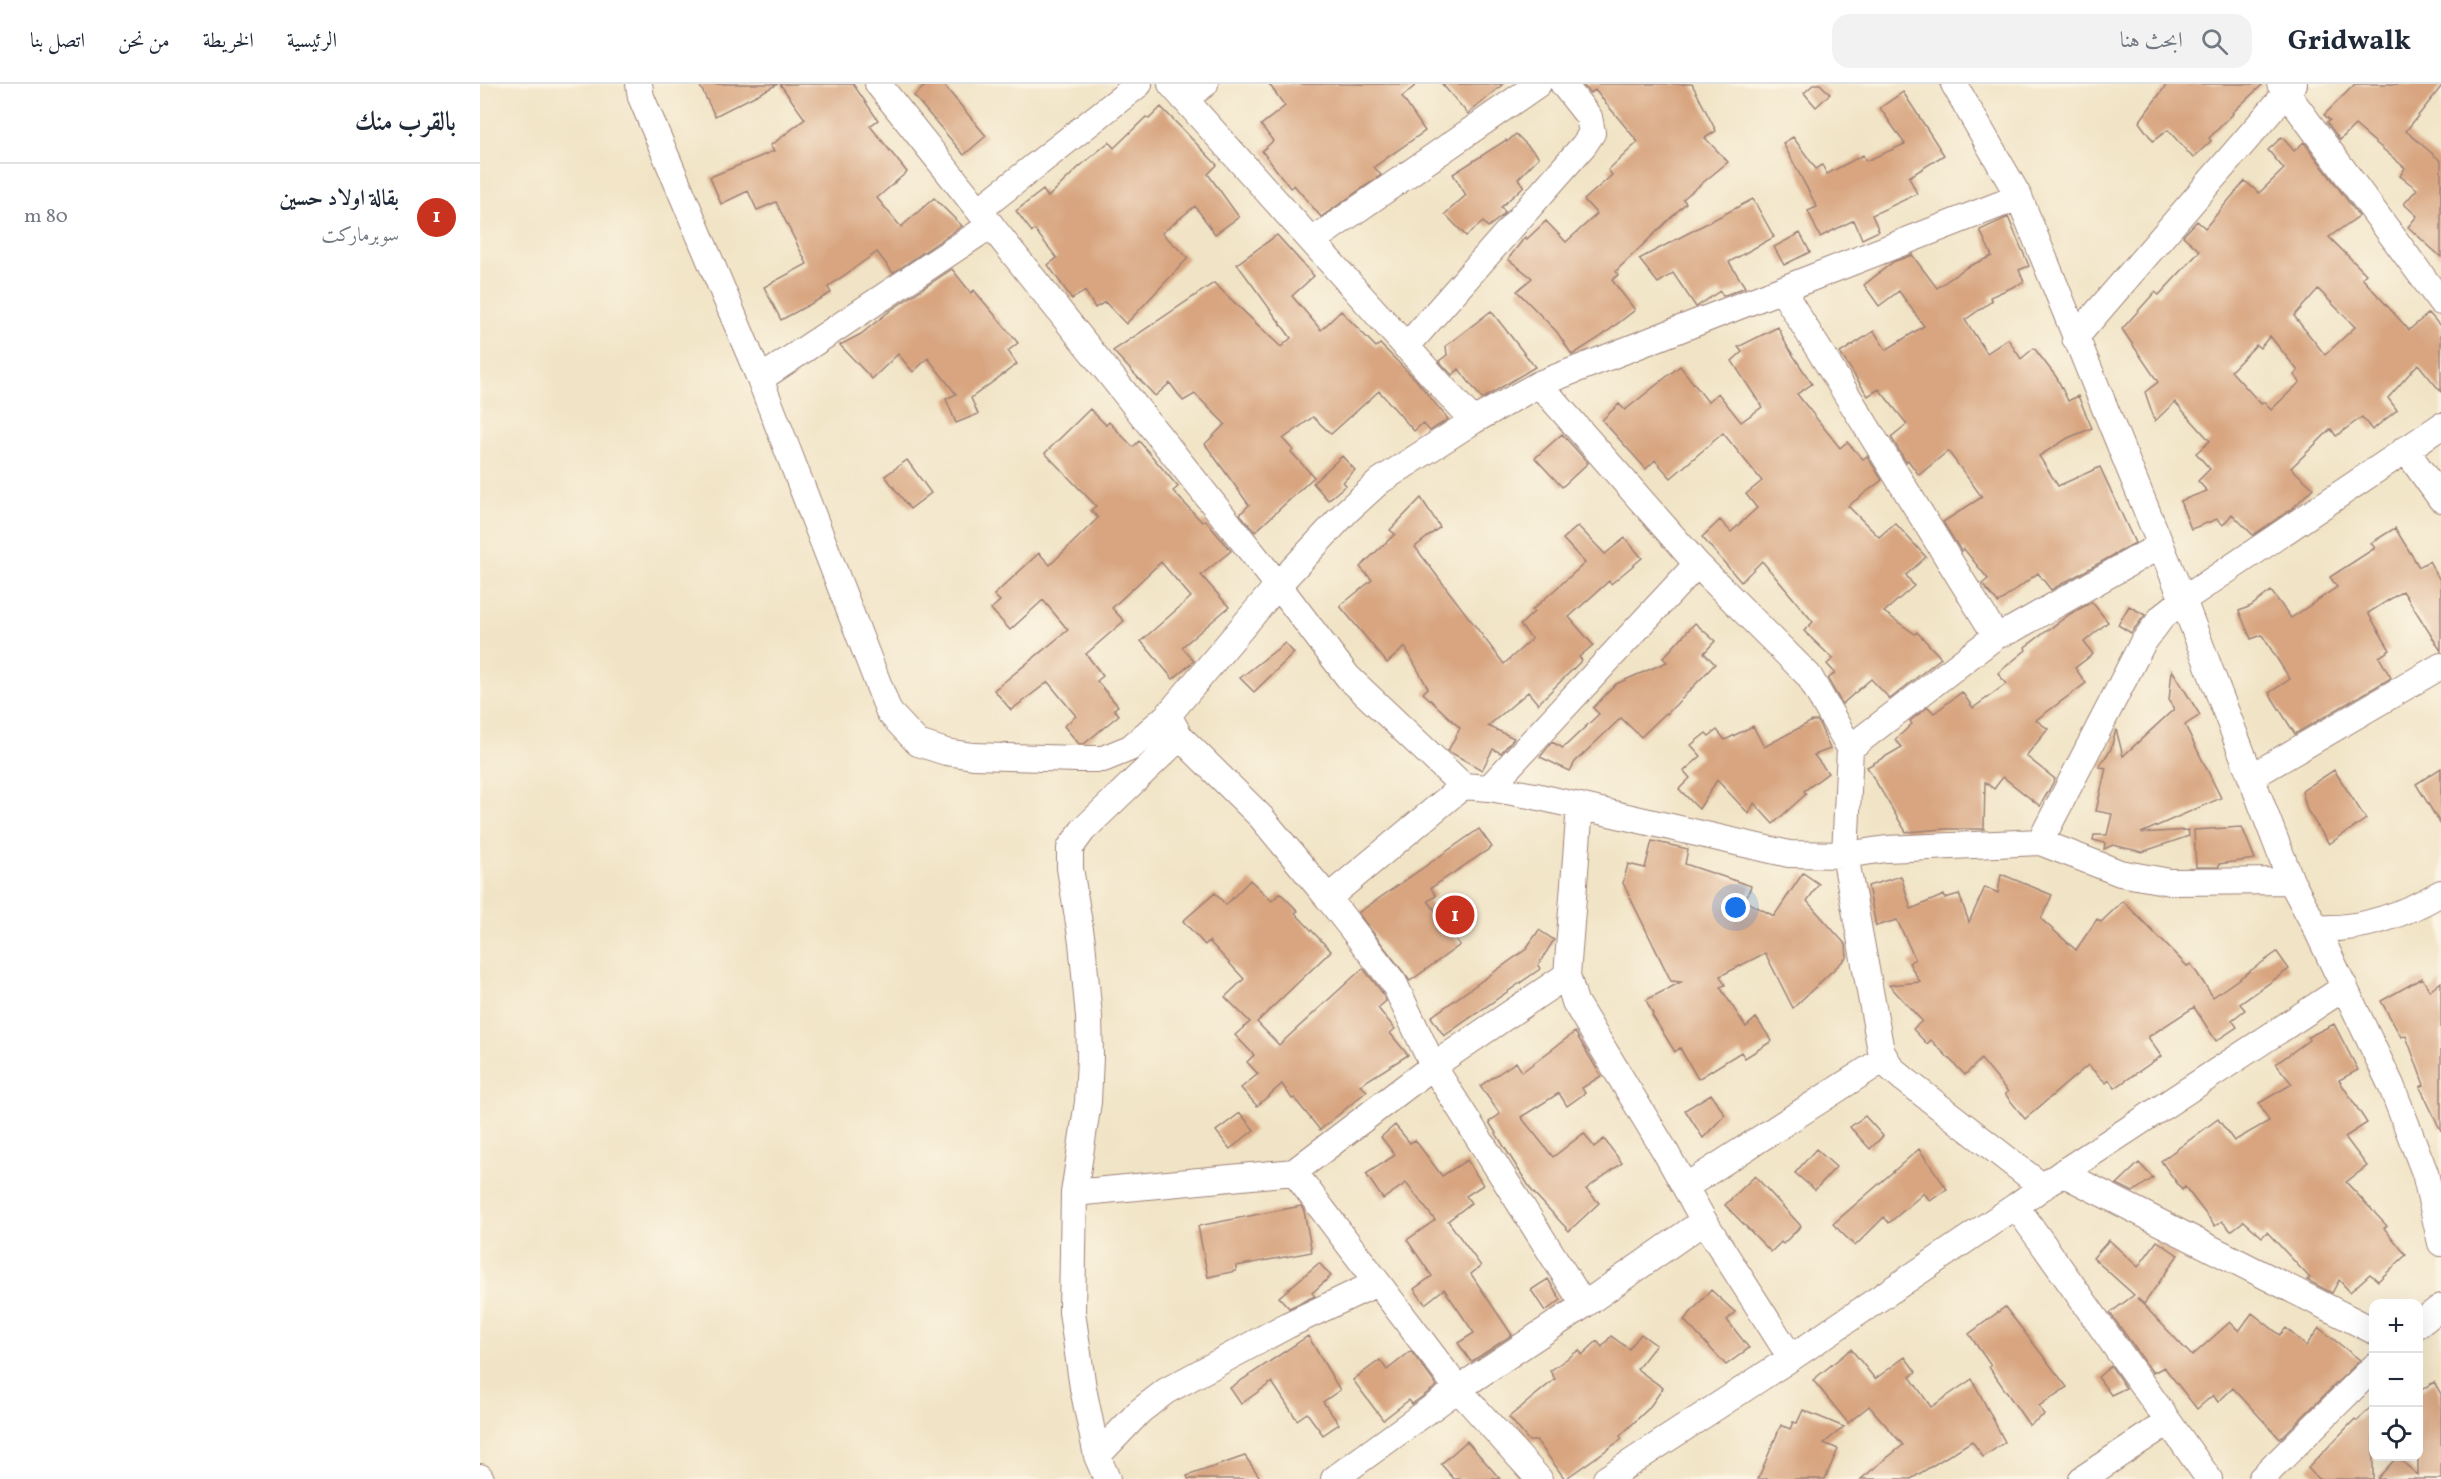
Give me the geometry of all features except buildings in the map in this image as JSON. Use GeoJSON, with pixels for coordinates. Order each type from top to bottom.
{"type":"FeatureCollection","features":[{"type":"Feature","properties":{"kind":"street"},"geometry":{"type":"LineString","coordinates":[[639,84],[641,97],[760,379],[889,712],[918,743],[973,756],[1103,759],[1174,726]]}},
{"type":"Feature","properties":{"kind":"street"},"geometry":{"type":"LineString","coordinates":[[878,84],[1278,585],[1348,677],[1462,786],[1489,788],[1580,806],[1789,854],[1845,855],[1886,849],[2040,842],[2120,873],[2170,882],[2291,881]]}},
{"type":"Feature","properties":{"kind":"street"},"geometry":{"type":"LineString","coordinates":[[760,379],[985,217],[1139,84]]}},
{"type":"Feature","properties":{"kind":"street"},"geometry":{"type":"LineString","coordinates":[[1205,84],[1177,91],[1473,421]]}},
{"type":"Feature","properties":{"kind":"street"},"geometry":{"type":"LineString","coordinates":[[1312,241],[1538,84]]}},
{"type":"Feature","properties":{"kind":"street"},"geometry":{"type":"LineString","coordinates":[[1406,347],[1584,145],[1592,133],[1589,117],[1563,84]]}},
{"type":"Feature","properties":{"kind":"street"},"geometry":{"type":"LineString","coordinates":[[1954,84],[2019,197],[2183,600],[2291,881],[2345,987],[2391,1086],[2433,1166],[2441,1243]]}},
{"type":"Feature","properties":{"kind":"street"},"geometry":{"type":"LineString","coordinates":[[2075,338],[2287,87],[2441,302]]}},
{"type":"Feature","properties":{"kind":"street"},"geometry":{"type":"LineString","coordinates":[[1102,1468],[1083,1388],[1072,1312],[1074,1193],[1088,1102],[1090,1057],[1082,942],[1070,868],[1070,848],[1174,726],[1278,585],[1347,510],[1380,482],[1473,421],[1539,384],[2019,197]]}},
{"type":"Feature","properties":{"kind":"street"},"geometry":{"type":"LineString","coordinates":[[1782,290],[1996,636]]}},
{"type":"Feature","properties":{"kind":"street"},"geometry":{"type":"LineString","coordinates":[[1539,384],[1697,564],[1809,676],[1850,748],[1845,855],[1884,1059],[1905,1080],[2053,1180],[2369,1329]]}},
{"type":"Feature","properties":{"kind":"street"},"geometry":{"type":"LineString","coordinates":[[2040,842],[2142,644],[2162,617],[2183,600],[2441,426]]}},
{"type":"Feature","properties":{"kind":"street"},"geometry":{"type":"LineString","coordinates":[[2406,448],[2441,500]]}},
{"type":"Feature","properties":{"kind":"street"},"geometry":{"type":"LineString","coordinates":[[1850,748],[1996,636],[2013,629],[2161,545]]}},
{"type":"Feature","properties":{"kind":"street"},"geometry":{"type":"LineString","coordinates":[[1489,788],[1697,564]]}},
{"type":"Feature","properties":{"kind":"street"},"geometry":{"type":"LineString","coordinates":[[2251,777],[2441,666]]}},
{"type":"Feature","properties":{"kind":"street"},"geometry":{"type":"LineString","coordinates":[[1174,726],[1261,817],[1395,983],[1433,1066],[1584,1305]]}},
{"type":"Feature","properties":{"kind":"street"},"geometry":{"type":"LineString","coordinates":[[1328,898],[1462,786]]}},
{"type":"Feature","properties":{"kind":"street"},"geometry":{"type":"LineString","coordinates":[[1580,806],[1567,975],[1575,1002],[1704,1221],[1791,1358]]}},
{"type":"Feature","properties":{"kind":"street"},"geometry":{"type":"LineString","coordinates":[[2316,928],[2341,929],[2371,924],[2420,906],[2441,893]]}},
{"type":"Feature","properties":{"kind":"street"},"geometry":{"type":"LineString","coordinates":[[1074,1193],[1294,1172],[1433,1066],[1567,975]]}},
{"type":"Feature","properties":{"kind":"street"},"geometry":{"type":"LineString","coordinates":[[1611,1478],[2053,1180],[2345,987]]}},
{"type":"Feature","properties":{"kind":"street"},"geometry":{"type":"LineString","coordinates":[[1685,1186],[1884,1059]]}},
{"type":"Feature","properties":{"kind":"street"},"geometry":{"type":"LineString","coordinates":[[1294,1172],[1458,1389],[1539,1479]]}},
{"type":"Feature","properties":{"kind":"street"},"geometry":{"type":"LineString","coordinates":[[2016,1206],[2209,1479]]}},
{"type":"Feature","properties":{"kind":"street"},"geometry":{"type":"LineString","coordinates":[[1334,1479],[1458,1389],[1704,1221]]}},
{"type":"Feature","properties":{"kind":"street"},"geometry":{"type":"LineString","coordinates":[[1102,1468],[1140,1411],[1166,1391],[1288,1325],[1377,1283]]}},
{"type":"Feature","properties":{"kind":"street"},"geometry":{"type":"LineString","coordinates":[[2423,1321],[2441,1306]]}},
{"type":"Feature","properties":{"kind":"street"},"geometry":{"type":"LineString","coordinates":[[2261,1479],[2369,1371]]}},
{"type":"Feature","properties":{"kind":"street"},"geometry":{"type":"LineString","coordinates":[[2082,1479],[2168,1422]]}},
{"type":"Feature","properties":{"kind":"place","name":"بقالة اولاد حسين"},"geometry":{"type":"Point","coordinates":[1455,915]}}]}
